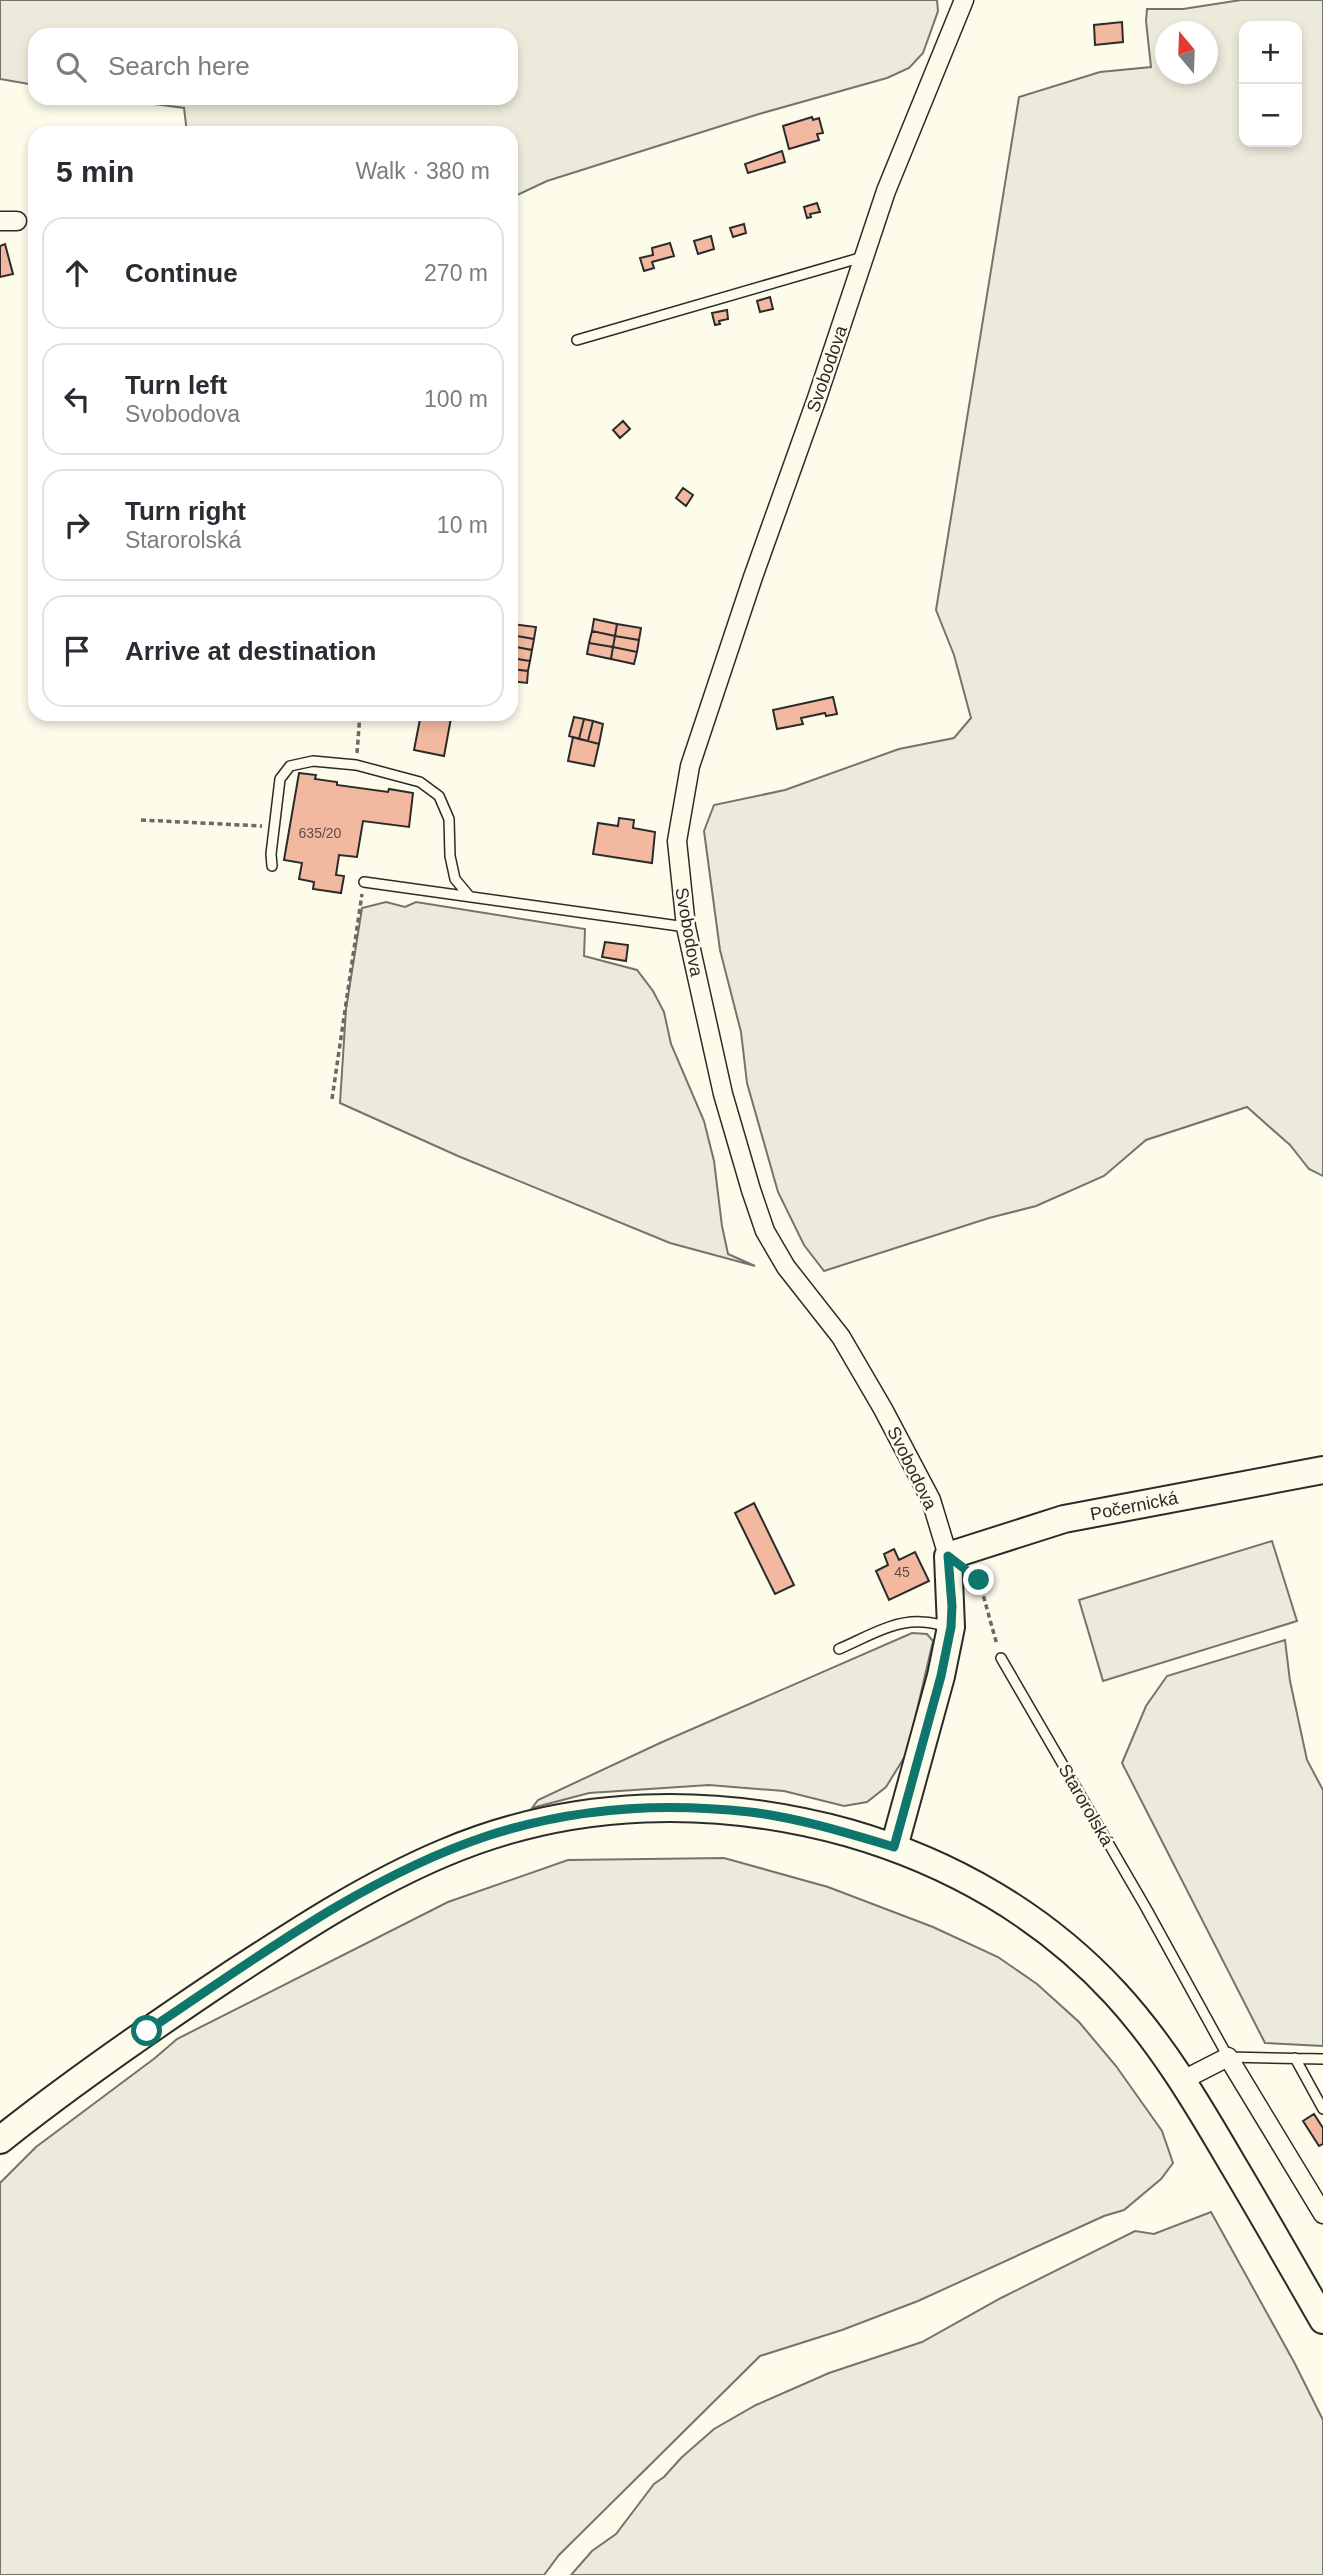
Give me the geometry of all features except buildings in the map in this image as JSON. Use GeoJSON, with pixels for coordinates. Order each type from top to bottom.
{"type":"FeatureCollection","features":[{"type":"Feature","properties":{"kind":"main road","name":"Počernická"},"geometry":{"type":"LineString","coordinates":[[948,1556],[1064,1519],[1323,1470]]}},
{"type":"Feature","properties":{"kind":"main road","name":"Svobodova"},"geometry":{"type":"LineString","coordinates":[[894,1847],[941,1676],[951,1627],[948,1556]]}},
{"type":"Feature","properties":{"kind":"main road"},"geometry":{"type":"LineString","coordinates":[[0,2140],[147,2031],[308,1925],[416,1865],[487,1836],[573,1815],[640,1808],[707,1808],[788,1818],[894,1847],[968,1880],[1002,1900],[1055,1938],[1113,1991],[1156,2041],[1183,2080],[1323,2320]]}},
{"type":"Feature","properties":{"kind":"street","name":"Svobodova"},"geometry":{"type":"LineString","coordinates":[[948,1556],[931,1500],[883,1409],[841,1337],[786,1267],[765,1231],[723,1094],[686,928],[677,841],[690,766],[886,191],[964,0]]}},
{"type":"Feature","properties":{"kind":"street"},"geometry":{"type":"LineString","coordinates":[[1183,2080],[1228,2057]]}},
{"type":"Feature","properties":{"kind":"street","name":"Starorolská"},"geometry":{"type":"LineString","coordinates":[[1228,2057],[1323,2214]]}},
{"type":"Feature","properties":{"kind":"lane"},"geometry":{"type":"LineString","coordinates":[[577,340],[864,256]]}},
{"type":"Feature","properties":{"kind":"lane"},"geometry":{"type":"LineString","coordinates":[[272,866],[280,779],[290,766],[313,761],[356,765],[420,782],[439,796],[449,819],[450,856],[455,880],[470,897]]}},
{"type":"Feature","properties":{"kind":"lane"},"geometry":{"type":"LineString","coordinates":[[364,882],[686,928]]}},
{"type":"Feature","properties":{"kind":"lane"},"geometry":{"type":"LineString","coordinates":[[839,1649],[884,1629],[907,1623],[922,1622],[951,1627]]}},
{"type":"Feature","properties":{"kind":"lane","name":"Starorolská"},"geometry":{"type":"LineString","coordinates":[[1001,1658],[1146,1908],[1228,2057]]}},
{"type":"Feature","properties":{"kind":"lane"},"geometry":{"type":"LineString","coordinates":[[1228,2057],[1323,2059]]}},
{"type":"Feature","properties":{"kind":"lane"},"geometry":{"type":"LineString","coordinates":[[1295,2058],[1323,2109]]}},
{"type":"Feature","properties":{"kind":"path"},"geometry":{"type":"LineString","coordinates":[[356,765],[359,721]]}},
{"type":"Feature","properties":{"kind":"path"},"geometry":{"type":"LineString","coordinates":[[141,820],[275,826]]}},
{"type":"Feature","properties":{"kind":"path"},"geometry":{"type":"LineString","coordinates":[[332,1099],[364,882]]}},
{"type":"Feature","properties":{"kind":"path"},"geometry":{"type":"LineString","coordinates":[[948,1556],[979,1580],[1001,1658]]}},
{"type":"Feature","properties":{"kind":"shaded area"},"geometry":{"type":"Polygon","coordinates":[[[0,0],[937,0],[938,11],[923,53],[909,68],[887,78],[759,114],[547,181],[518,195],[518,126],[186,126],[184,108],[162,105],[518,105],[518,28],[28,28],[28,84],[0,79],[0,0]]]}},
{"type":"Feature","properties":{"kind":"shaded area"},"geometry":{"type":"Polygon","coordinates":[[[1241,0],[1323,0],[1323,1176],[1309,1169],[1290,1145],[1247,1107],[1146,1140],[1104,1176],[1036,1206],[989,1218],[824,1271],[804,1245],[778,1192],[747,1083],[741,1032],[720,950],[704,831],[714,805],[785,790],[899,749],[954,738],[971,718],[954,655],[936,610],[1019,97],[1100,72],[1151,67],[1147,9],[1183,9],[1241,0]]]}},
{"type":"Feature","properties":{"kind":"shaded area"},"geometry":{"type":"Polygon","coordinates":[[[386,902],[405,907],[416,902],[585,929],[584,956],[637,970],[653,991],[664,1012],[671,1044],[704,1121],[714,1161],[728,1254],[755,1266],[670,1243],[458,1156],[340,1103],[346,1009],[362,908],[386,902]]]}},
{"type":"Feature","properties":{"kind":"shaded area"},"geometry":{"type":"Polygon","coordinates":[[[1272,1541],[1297,1621],[1103,1681],[1079,1600],[1272,1541]]]}},
{"type":"Feature","properties":{"kind":"shaded area"},"geometry":{"type":"Polygon","coordinates":[[[912,1633],[927,1634],[933,1641],[907,1753],[886,1787],[867,1802],[844,1806],[784,1791],[709,1785],[589,1793],[532,1808],[538,1800],[660,1743],[912,1633]]]}},
{"type":"Feature","properties":{"kind":"shaded area"},"geometry":{"type":"Polygon","coordinates":[[[1285,1640],[1290,1681],[1307,1760],[1323,1790],[1323,2046],[1265,2043],[1122,1763],[1146,1706],[1167,1676],[1285,1640]]]}},
{"type":"Feature","properties":{"kind":"shaded area"},"geometry":{"type":"Polygon","coordinates":[[[724,1858],[828,1887],[933,1927],[998,1957],[1037,1984],[1079,2022],[1116,2066],[1162,2131],[1173,2163],[1161,2179],[1124,2210],[1104,2216],[918,2301],[842,2330],[760,2356],[559,2555],[544,2575],[0,2575],[0,2183],[36,2147],[177,2039],[448,1902],[568,1860],[724,1858]]]}},
{"type":"Feature","properties":{"kind":"shaded area"},"geometry":{"type":"Polygon","coordinates":[[[1211,2212],[1323,2420],[1323,2575],[571,2575],[592,2551],[616,2534],[654,2484],[681,2458],[714,2429],[756,2405],[829,2373],[922,2342],[1001,2298],[1135,2231],[1154,2234],[1211,2212]]]}},
{"type":"Feature","properties":{"kind":"route"},"geometry":{"type":"LineString","coordinates":[[147,2031],[261,1955],[349,1901],[445,1852],[530,1824],[618,1809],[707,1808],[788,1818],[894,1847],[941,1676],[951,1627],[948,1556],[979,1580]]}}]}
